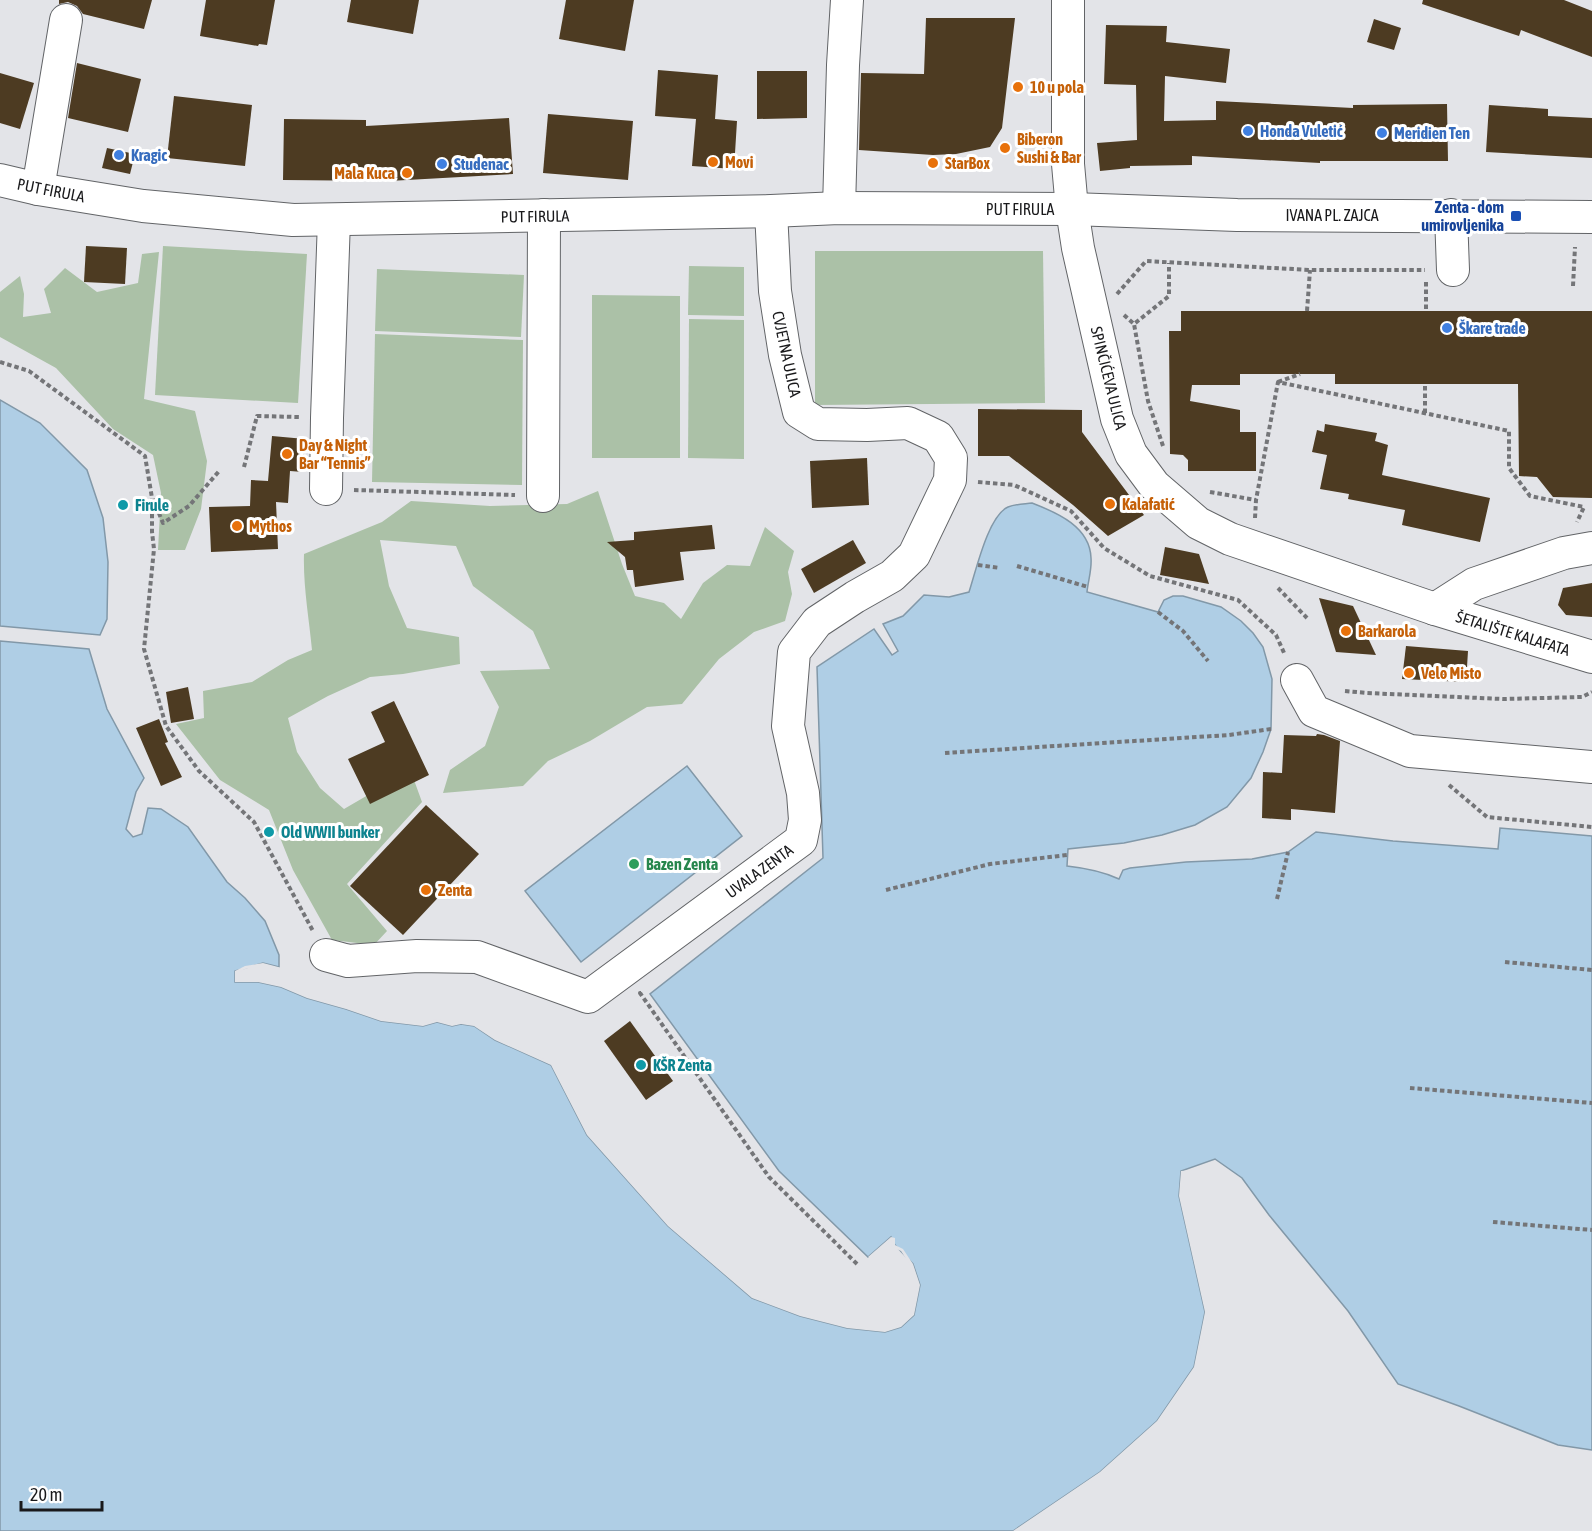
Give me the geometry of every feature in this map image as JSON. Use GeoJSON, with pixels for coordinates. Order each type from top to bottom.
{"type":"FeatureCollection","features":[{"type":"Feature","properties":{"kind":"street"},"geometry":{"type":"LineString","coordinates":[[839,208],[843,65],[848,0]]}},
{"type":"Feature","properties":{"kind":"street","name":"SPINČIĆEVA ULICA"},"geometry":{"type":"LineString","coordinates":[[1068,0],[1068,164],[1072,209],[1078,248],[1117,419],[1131,454],[1154,485],[1198,523],[1230,539],[1435,609]]}},
{"type":"Feature","properties":{"kind":"street"},"geometry":{"type":"LineString","coordinates":[[12,186],[66,20]]}},
{"type":"Feature","properties":{"kind":"street","name":"PUT FIRULA"},"geometry":{"type":"LineString","coordinates":[[12,186],[143,206],[293,220],[839,208],[1072,209]]}},
{"type":"Feature","properties":{"kind":"street","name":"IVANA PL. ZAJCA"},"geometry":{"type":"LineString","coordinates":[[1072,209],[1237,214],[1592,217]]}},
{"type":"Feature","properties":{"kind":"street","name":"CVJETNA ULICA"},"geometry":{"type":"LineString","coordinates":[[771,211],[775,291],[785,355],[800,412],[818,424],[908,423],[938,437],[951,458],[951,480]]}},
{"type":"Feature","properties":{"kind":"street"},"geometry":{"type":"LineString","coordinates":[[1451,215],[1453,270]]}},
{"type":"Feature","properties":{"kind":"street"},"geometry":{"type":"LineString","coordinates":[[543,496],[544,216]]}},
{"type":"Feature","properties":{"kind":"street"},"geometry":{"type":"LineString","coordinates":[[326,489],[334,220]]}},
{"type":"Feature","properties":{"kind":"street","name":"UVALA ZENTA"},"geometry":{"type":"LineString","coordinates":[[326,955],[348,962],[417,956],[477,957],[588,997],[801,840],[805,820],[803,794],[788,726],[794,652],[817,622],[892,576],[914,555],[951,480]]}},
{"type":"Feature","properties":{"kind":"street"},"geometry":{"type":"LineString","coordinates":[[1435,609],[1474,584],[1578,551]]}},
{"type":"Feature","properties":{"kind":"street","name":"ŠETALIŠTE KALAFATA"},"geometry":{"type":"LineString","coordinates":[[1435,609],[1592,657]]}},
{"type":"Feature","properties":{"kind":"street"},"geometry":{"type":"LineString","coordinates":[[1297,680],[1314,711],[1410,751],[1592,767]]}},
{"type":"Feature","properties":{"kind":"path"},"geometry":{"type":"LineString","coordinates":[[1573,286],[1575,246]]}},
{"type":"Feature","properties":{"kind":"path"},"geometry":{"type":"LineString","coordinates":[[1113,298],[1146,261],[1310,270],[1426,270],[1426,311]]}},
{"type":"Feature","properties":{"kind":"path"},"geometry":{"type":"LineString","coordinates":[[1134,324],[1169,296],[1169,263]]}},
{"type":"Feature","properties":{"kind":"path"},"geometry":{"type":"LineString","coordinates":[[1307,311],[1310,270]]}},
{"type":"Feature","properties":{"kind":"path"},"geometry":{"type":"LineString","coordinates":[[1119,312],[1134,324],[1148,401],[1164,449]]}},
{"type":"Feature","properties":{"kind":"path"},"geometry":{"type":"LineString","coordinates":[[0,362],[29,371],[145,456],[152,498],[154,549],[144,649],[166,726],[199,771],[254,822],[326,955]]}},
{"type":"Feature","properties":{"kind":"path"},"geometry":{"type":"LineString","coordinates":[[1278,382],[1300,374]]}},
{"type":"Feature","properties":{"kind":"path"},"geometry":{"type":"LineString","coordinates":[[1278,382],[1509,431],[1509,468],[1530,496],[1584,507],[1578,551]]}},
{"type":"Feature","properties":{"kind":"path"},"geometry":{"type":"LineString","coordinates":[[1254,522],[1278,382]]}},
{"type":"Feature","properties":{"kind":"path"},"geometry":{"type":"LineString","coordinates":[[1425,384],[1425,413]]}},
{"type":"Feature","properties":{"kind":"path"},"geometry":{"type":"LineString","coordinates":[[244,467],[257,416],[327,418]]}},
{"type":"Feature","properties":{"kind":"path"},"geometry":{"type":"LineString","coordinates":[[152,498],[163,523],[189,506],[220,470]]}},
{"type":"Feature","properties":{"kind":"path"},"geometry":{"type":"LineString","coordinates":[[951,480],[1014,485],[1071,511],[1104,549],[1150,576],[1238,600],[1276,635],[1297,680]]}},
{"type":"Feature","properties":{"kind":"path"},"geometry":{"type":"LineString","coordinates":[[1202,486],[1211,493],[1256,500]]}},
{"type":"Feature","properties":{"kind":"path"},"geometry":{"type":"LineString","coordinates":[[326,489],[543,496]]}},
{"type":"Feature","properties":{"kind":"path"},"geometry":{"type":"LineString","coordinates":[[978,564],[1000,568]]}},
{"type":"Feature","properties":{"kind":"path"},"geometry":{"type":"LineString","coordinates":[[1017,566],[1088,587]]}},
{"type":"Feature","properties":{"kind":"path"},"geometry":{"type":"LineString","coordinates":[[1158,612],[1183,631],[1208,661]]}},
{"type":"Feature","properties":{"kind":"path"},"geometry":{"type":"LineString","coordinates":[[1339,690],[1503,699],[1582,697],[1592,692]]}},
{"type":"Feature","properties":{"kind":"path"},"geometry":{"type":"LineString","coordinates":[[945,753],[1228,735],[1271,729]]}},
{"type":"Feature","properties":{"kind":"path"},"geometry":{"type":"LineString","coordinates":[[1444,780],[1487,818],[1592,827]]}},
{"type":"Feature","properties":{"kind":"path"},"geometry":{"type":"LineString","coordinates":[[1277,899],[1288,852]]}},
{"type":"Feature","properties":{"kind":"path"},"geometry":{"type":"LineString","coordinates":[[886,890],[990,864],[1067,855]]}},
{"type":"Feature","properties":{"kind":"path"},"geometry":{"type":"LineString","coordinates":[[1505,962],[1592,970]]}},
{"type":"Feature","properties":{"kind":"path"},"geometry":{"type":"LineString","coordinates":[[648,987],[640,993],[769,1177],[859,1266]]}},
{"type":"Feature","properties":{"kind":"path"},"geometry":{"type":"LineString","coordinates":[[1410,1088],[1592,1103]]}},
{"type":"Feature","properties":{"kind":"path"},"geometry":{"type":"LineString","coordinates":[[1493,1222],[1592,1230]]}},
{"type":"Feature","properties":{"kind":"green space"},"geometry":{"type":"Polygon","coordinates":[[[163,246],[307,254],[298,403],[155,395],[163,246]]]}},
{"type":"Feature","properties":{"kind":"green space"},"geometry":{"type":"Polygon","coordinates":[[[815,251],[1043,251],[1045,403],[815,405],[815,251]]]}},
{"type":"Feature","properties":{"kind":"green space"},"geometry":{"type":"Polygon","coordinates":[[[159,252],[144,399],[195,411],[207,461],[201,509],[185,550],[158,550],[161,493],[153,455],[113,429],[56,368],[0,337],[0,292],[20,276],[24,294],[23,317],[51,313],[44,289],[65,268],[97,292],[138,283],[142,254],[159,252]]]}},
{"type":"Feature","properties":{"kind":"green space"},"geometry":{"type":"Polygon","coordinates":[[[689,266],[744,267],[744,316],[688,315],[689,266]]]}},
{"type":"Feature","properties":{"kind":"green space"},"geometry":{"type":"Polygon","coordinates":[[[377,269],[524,275],[521,337],[375,331],[377,269]]]}},
{"type":"Feature","properties":{"kind":"green space"},"geometry":{"type":"Polygon","coordinates":[[[592,295],[680,296],[680,458],[592,458],[592,295]]]}},
{"type":"Feature","properties":{"kind":"green space"},"geometry":{"type":"Polygon","coordinates":[[[689,319],[744,320],[744,459],[688,458],[689,319]]]}},
{"type":"Feature","properties":{"kind":"green space"},"geometry":{"type":"Polygon","coordinates":[[[375,334],[523,340],[522,485],[372,482],[375,334]]]}},
{"type":"Feature","properties":{"kind":"green space"},"geometry":{"type":"Polygon","coordinates":[[[598,491],[635,596],[664,603],[681,619],[703,583],[727,565],[750,566],[765,527],[794,551],[788,572],[792,594],[785,621],[754,632],[719,659],[682,704],[647,707],[590,741],[548,761],[523,786],[443,793],[450,770],[485,746],[499,707],[480,671],[550,669],[533,631],[473,586],[456,546],[380,540],[389,586],[407,628],[459,637],[460,664],[370,677],[288,718],[297,752],[320,788],[344,809],[368,795],[414,780],[422,802],[347,884],[387,931],[374,945],[332,940],[293,870],[269,810],[220,780],[176,724],[204,718],[203,691],[252,682],[288,660],[312,650],[305,590],[304,554],[382,522],[411,501],[490,506],[567,504],[598,491]]]}},
{"type":"Feature","properties":{"kind":"water"},"geometry":{"type":"Polygon","coordinates":[[[0,400],[40,423],[87,470],[103,518],[108,562],[107,619],[100,635],[0,626],[0,400]]]}},
{"type":"Feature","properties":{"kind":"water"},"geometry":{"type":"Polygon","coordinates":[[[1032,503],[1062,517],[1079,530],[1085,538],[1091,558],[1087,592],[1158,612],[1164,600],[1173,596],[1183,596],[1221,607],[1241,621],[1263,647],[1272,679],[1271,729],[1263,752],[1251,778],[1227,807],[1195,825],[1162,835],[1124,843],[1068,849],[1067,866],[1093,870],[1119,879],[1123,870],[1130,868],[1186,862],[1252,859],[1288,852],[1316,832],[1498,849],[1500,828],[1592,836],[1592,1450],[1558,1445],[1398,1384],[1348,1311],[1269,1215],[1242,1178],[1215,1159],[1181,1171],[1179,1196],[1205,1312],[1194,1367],[1157,1421],[1100,1472],[1013,1531],[0,1531],[0,641],[89,649],[107,709],[144,778],[136,792],[126,829],[133,837],[142,834],[148,808],[161,809],[188,827],[227,882],[265,921],[279,955],[279,967],[263,963],[235,971],[235,982],[258,982],[281,987],[307,998],[381,1021],[423,1026],[437,1022],[452,1026],[461,1024],[474,1026],[495,1040],[551,1065],[587,1135],[668,1226],[752,1298],[800,1316],[847,1328],[885,1332],[901,1327],[914,1315],[920,1285],[913,1264],[895,1245],[891,1237],[868,1257],[779,1171],[650,994],[823,858],[817,667],[874,629],[892,655],[898,651],[883,624],[903,616],[924,595],[949,597],[969,592],[994,521],[1008,507],[1032,503]]]}},
{"type":"Feature","properties":{"kind":"water","name":"Bazen Zenta"},"geometry":{"type":"Polygon","coordinates":[[[687,766],[742,836],[581,962],[525,891],[687,766]]]}},
{"type":"Feature","properties":{"kind":"pier"},"geometry":{"type":"Polygon","coordinates":[[[263,963],[282,968],[279,970],[263,967],[245,969],[238,973],[238,979],[259,979],[282,984],[308,995],[382,1018],[423,1023],[437,1019],[452,1023],[461,1021],[474,1023],[496,1037],[552,1063],[590,1134],[670,1224],[754,1296],[801,1313],[848,1325],[885,1329],[899,1324],[911,1313],[917,1285],[910,1265],[901,1251],[892,1247],[891,1240],[871,1259],[868,1257],[891,1237],[895,1238],[895,1245],[903,1249],[913,1264],[920,1285],[914,1315],[901,1327],[885,1332],[847,1328],[800,1316],[752,1298],[668,1226],[587,1135],[551,1065],[495,1040],[474,1026],[461,1024],[452,1026],[437,1022],[423,1026],[381,1021],[307,998],[281,987],[258,982],[235,982],[235,971],[245,966],[263,963]]]}},
{"type":"Feature","properties":{"kind":"pier"},"geometry":{"type":"Polygon","coordinates":[[[1193,1170],[1184,1173],[1182,1196],[1208,1312],[1196,1368],[1159,1423],[1102,1474],[1018,1531],[1013,1531],[1100,1472],[1157,1421],[1194,1367],[1205,1312],[1179,1196],[1181,1171],[1193,1170]]]}},
{"type":"Feature","properties":{"kind":"building"},"geometry":{"type":"Polygon","coordinates":[[[59,0],[152,0],[144,29],[83,14],[77,6],[68,2],[59,4],[59,0]]]}},
{"type":"Feature","properties":{"kind":"building"},"geometry":{"type":"Polygon","coordinates":[[[206,0],[275,0],[267,45],[259,44],[258,46],[200,36],[206,0]]]}},
{"type":"Feature","properties":{"kind":"building"},"geometry":{"type":"Polygon","coordinates":[[[351,0],[419,0],[413,34],[347,22],[351,0]]]}},
{"type":"Feature","properties":{"kind":"building"},"geometry":{"type":"Polygon","coordinates":[[[566,0],[634,0],[625,51],[559,39],[566,0]]]}},
{"type":"Feature","properties":{"kind":"building"},"geometry":{"type":"Polygon","coordinates":[[[1423,0],[1564,0],[1592,11],[1592,57],[1521,30],[1519,36],[1422,4],[1423,0]]]}},
{"type":"Feature","properties":{"kind":"building"},"geometry":{"type":"Polygon","coordinates":[[[926,18],[1015,18],[1002,128],[990,147],[956,154],[933,155],[859,150],[861,73],[924,74],[926,18]]]}},
{"type":"Feature","properties":{"kind":"building"},"geometry":{"type":"Polygon","coordinates":[[[1374,19],[1401,28],[1394,50],[1367,42],[1374,19]]]}},
{"type":"Feature","properties":{"kind":"building"},"geometry":{"type":"Polygon","coordinates":[[[1106,25],[1167,26],[1166,42],[1230,49],[1226,83],[1165,76],[1164,121],[1216,120],[1216,101],[1353,108],[1353,105],[1447,104],[1448,161],[1320,161],[1320,163],[1192,156],[1192,165],[1130,166],[1130,168],[1100,171],[1097,143],[1137,140],[1136,85],[1104,84],[1106,25]]]}},
{"type":"Feature","properties":{"kind":"building"},"geometry":{"type":"Polygon","coordinates":[[[77,63],[141,79],[128,132],[68,118],[77,63]]]}},
{"type":"Feature","properties":{"kind":"building"},"geometry":{"type":"Polygon","coordinates":[[[658,70],[718,75],[715,119],[737,121],[734,169],[692,166],[696,119],[655,116],[658,70]]]}},
{"type":"Feature","properties":{"kind":"building"},"geometry":{"type":"Polygon","coordinates":[[[757,71],[807,71],[807,118],[757,119],[757,71]]]}},
{"type":"Feature","properties":{"kind":"building"},"geometry":{"type":"Polygon","coordinates":[[[0,73],[34,83],[20,129],[0,123],[0,73]]]}},
{"type":"Feature","properties":{"kind":"building"},"geometry":{"type":"Polygon","coordinates":[[[174,96],[252,105],[245,166],[167,158],[174,96]]]}},
{"type":"Feature","properties":{"kind":"building"},"geometry":{"type":"Polygon","coordinates":[[[1489,105],[1548,109],[1548,116],[1592,118],[1592,158],[1486,152],[1489,105]]]}},
{"type":"Feature","properties":{"kind":"building"},"geometry":{"type":"Polygon","coordinates":[[[548,114],[633,121],[628,180],[543,173],[548,114]]]}},
{"type":"Feature","properties":{"kind":"building"},"geometry":{"type":"Polygon","coordinates":[[[509,118],[513,174],[389,181],[283,180],[284,119],[366,120],[366,126],[509,118]]]}},
{"type":"Feature","properties":{"kind":"building"},"geometry":{"type":"Polygon","coordinates":[[[107,148],[135,154],[130,174],[102,168],[107,148]]]}},
{"type":"Feature","properties":{"kind":"building"},"geometry":{"type":"Polygon","coordinates":[[[86,246],[127,248],[125,284],[84,282],[86,246]]]}},
{"type":"Feature","properties":{"kind":"building"},"geometry":{"type":"Polygon","coordinates":[[[1181,311],[1592,311],[1592,498],[1553,497],[1537,477],[1519,476],[1518,384],[1335,384],[1335,374],[1240,374],[1240,385],[1192,385],[1190,401],[1240,410],[1240,432],[1256,432],[1256,471],[1188,471],[1188,460],[1183,455],[1170,454],[1169,331],[1181,331],[1181,311]]]}},
{"type":"Feature","properties":{"kind":"building"},"geometry":{"type":"Polygon","coordinates":[[[978,409],[1082,410],[1082,432],[1144,515],[1108,536],[1073,505],[1009,456],[978,456],[978,409]]]}},
{"type":"Feature","properties":{"kind":"building"},"geometry":{"type":"Polygon","coordinates":[[[1325,424],[1377,433],[1375,441],[1388,445],[1382,475],[1490,498],[1480,542],[1402,525],[1405,510],[1348,499],[1349,494],[1320,489],[1327,455],[1312,452],[1317,430],[1324,432],[1325,424]]]}},
{"type":"Feature","properties":{"kind":"building"},"geometry":{"type":"Polygon","coordinates":[[[272,436],[305,439],[303,472],[290,471],[288,503],[276,502],[278,549],[211,552],[209,507],[250,506],[251,480],[268,481],[272,436]]]}},
{"type":"Feature","properties":{"kind":"building"},"geometry":{"type":"Polygon","coordinates":[[[867,458],[869,505],[812,508],[810,461],[867,458]]]}},
{"type":"Feature","properties":{"kind":"building"},"geometry":{"type":"Polygon","coordinates":[[[712,525],[715,549],[680,552],[684,580],[635,587],[633,570],[627,570],[625,557],[607,542],[634,540],[634,532],[712,525]]]}},
{"type":"Feature","properties":{"kind":"building"},"geometry":{"type":"Polygon","coordinates":[[[853,540],[866,563],[814,593],[801,569],[853,540]]]}},
{"type":"Feature","properties":{"kind":"building"},"geometry":{"type":"Polygon","coordinates":[[[1165,547],[1199,554],[1209,584],[1160,575],[1165,547]]]}},
{"type":"Feature","properties":{"kind":"building"},"geometry":{"type":"Polygon","coordinates":[[[1592,583],[1592,617],[1566,615],[1558,605],[1563,588],[1592,583]]]}},
{"type":"Feature","properties":{"kind":"building"},"geometry":{"type":"Polygon","coordinates":[[[1319,598],[1353,606],[1376,655],[1336,652],[1319,598]]]}},
{"type":"Feature","properties":{"kind":"building"},"geometry":{"type":"Polygon","coordinates":[[[1406,646],[1468,651],[1466,682],[1402,679],[1406,646]]]}},
{"type":"Feature","properties":{"kind":"building"},"geometry":{"type":"Polygon","coordinates":[[[188,687],[194,719],[171,723],[166,692],[188,687]]]}},
{"type":"Feature","properties":{"kind":"building"},"geometry":{"type":"Polygon","coordinates":[[[394,701],[429,775],[370,804],[348,759],[385,742],[371,712],[394,701]]]}},
{"type":"Feature","properties":{"kind":"building"},"geometry":{"type":"Polygon","coordinates":[[[159,719],[168,742],[165,743],[182,777],[161,786],[136,728],[159,719]]]}},
{"type":"Feature","properties":{"kind":"building"},"geometry":{"type":"Polygon","coordinates":[[[1317,734],[1340,741],[1335,813],[1291,809],[1291,820],[1262,818],[1263,772],[1282,773],[1284,735],[1316,736],[1317,734]]]}},
{"type":"Feature","properties":{"kind":"building"},"geometry":{"type":"Polygon","coordinates":[[[426,805],[479,854],[403,935],[350,886],[426,805]]]}},
{"type":"Feature","properties":{"kind":"building","name":"KŠR Zenta"},"geometry":{"type":"Polygon","coordinates":[[[630,1021],[673,1081],[646,1100],[604,1041],[630,1021]]]}},
{"type":"Feature","properties":{"kind":"place","name":"10 u pola"},"geometry":{"type":"Point","coordinates":[1018,87]}},
{"type":"Feature","properties":{"kind":"place","name":"Honda Vuletić"},"geometry":{"type":"Point","coordinates":[1248,131]}},
{"type":"Feature","properties":{"kind":"place","name":"Meridien Ten"},"geometry":{"type":"Point","coordinates":[1382,133]}},
{"type":"Feature","properties":{"kind":"place","name":"Biberon Sushi & Bar"},"geometry":{"type":"Point","coordinates":[1005,148]}},
{"type":"Feature","properties":{"kind":"place","name":"Kragic"},"geometry":{"type":"Point","coordinates":[119,155]}},
{"type":"Feature","properties":{"kind":"place","name":"Movi"},"geometry":{"type":"Point","coordinates":[713,162]}},
{"type":"Feature","properties":{"kind":"place","name":"StarBox"},"geometry":{"type":"Point","coordinates":[933,163]}},
{"type":"Feature","properties":{"kind":"place","name":"Studenac"},"geometry":{"type":"Point","coordinates":[442,164]}},
{"type":"Feature","properties":{"kind":"place","name":"Mala Kuca"},"geometry":{"type":"Point","coordinates":[407,173]}},
{"type":"Feature","properties":{"kind":"place","name":"Zenta - dom umirovljenika"},"geometry":{"type":"Point","coordinates":[1516,216]}},
{"type":"Feature","properties":{"kind":"place","name":"Škare trade"},"geometry":{"type":"Point","coordinates":[1447,328]}},
{"type":"Feature","properties":{"kind":"place","name":"Day & Night Bar “Tennis”"},"geometry":{"type":"Point","coordinates":[287,454]}},
{"type":"Feature","properties":{"kind":"place","name":"Kalafatić"},"geometry":{"type":"Point","coordinates":[1110,504]}},
{"type":"Feature","properties":{"kind":"place","name":"Firule"},"geometry":{"type":"Point","coordinates":[123,505]}},
{"type":"Feature","properties":{"kind":"place","name":"Mythos"},"geometry":{"type":"Point","coordinates":[237,526]}},
{"type":"Feature","properties":{"kind":"place","name":"Barkarola"},"geometry":{"type":"Point","coordinates":[1346,631]}},
{"type":"Feature","properties":{"kind":"place","name":"Velo Misto"},"geometry":{"type":"Point","coordinates":[1409,673]}},
{"type":"Feature","properties":{"kind":"place","name":"Old WWII bunker"},"geometry":{"type":"Point","coordinates":[269,832]}},
{"type":"Feature","properties":{"kind":"place","name":"Bazen Zenta"},"geometry":{"type":"Point","coordinates":[634,864]}},
{"type":"Feature","properties":{"kind":"place","name":"Zenta"},"geometry":{"type":"Point","coordinates":[426,890]}},
{"type":"Feature","properties":{"kind":"place","name":"KŠR Zenta"},"geometry":{"type":"Point","coordinates":[641,1065]}}]}
